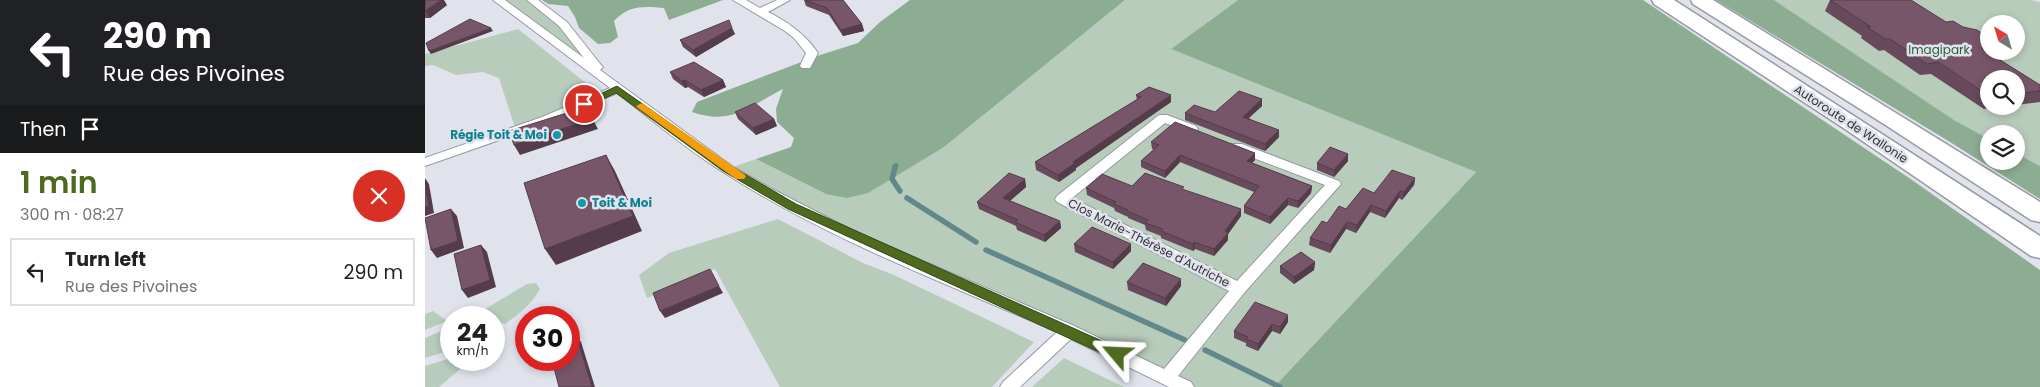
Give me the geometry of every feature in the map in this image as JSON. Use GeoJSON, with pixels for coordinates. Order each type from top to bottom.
{"type":"FeatureCollection","features":[{"type":"Feature","properties":{"kind":"highway","name":"Autoroute de Wallonie"},"geometry":{"type":"LineString","coordinates":[[1661,0],[1853,124],[2040,250]]}},
{"type":"Feature","properties":{"kind":"highway","name":"Autoroute de Wallonie"},"geometry":{"type":"LineString","coordinates":[[1700,0],[1892,119],[2040,214]]}},
{"type":"Feature","properties":{"kind":"street"},"geometry":{"type":"LineString","coordinates":[[498,0],[727,168],[792,207],[906,260],[1069,330],[1185,387]]}},
{"type":"Feature","properties":{"kind":"street"},"geometry":{"type":"LineString","coordinates":[[532,0],[563,24],[617,89]]}},
{"type":"Feature","properties":{"kind":"street"},"geometry":{"type":"LineString","coordinates":[[738,0],[787,28],[806,42],[812,53],[806,66]]}},
{"type":"Feature","properties":{"kind":"street"},"geometry":{"type":"LineString","coordinates":[[759,12],[785,0]]}},
{"type":"Feature","properties":{"kind":"street"},"geometry":{"type":"LineString","coordinates":[[425,162],[516,131],[617,89]]}},
{"type":"Feature","properties":{"kind":"street","name":"Clos Marie-Thérèse d'Autriche"},"geometry":{"type":"LineString","coordinates":[[1208,135],[1163,118],[1062,199],[1239,289]]}},
{"type":"Feature","properties":{"kind":"street","name":"Clos Marie-Thérèse d'Autriche"},"geometry":{"type":"LineString","coordinates":[[1166,378],[1239,289],[1335,184],[1226,142]]}},
{"type":"Feature","properties":{"kind":"street"},"geometry":{"type":"LineString","coordinates":[[1009,387],[1069,330]]}},
{"type":"Feature","properties":{"kind":"green space"},"geometry":{"type":"Polygon","coordinates":[[[498,0],[532,0],[543,7],[617,89],[498,0]]]}},
{"type":"Feature","properties":{"kind":"green space"},"geometry":{"type":"Polygon","coordinates":[[[542,0],[723,0],[669,20],[664,8],[643,7],[631,9],[614,21],[618,37],[610,43],[598,44],[579,28],[568,6],[548,4],[542,0]]]}},
{"type":"Feature","properties":{"kind":"green space"},"geometry":{"type":"Polygon","coordinates":[[[910,0],[1125,0],[944,147],[868,193],[847,198],[826,194],[756,159],[791,147],[794,138],[777,122],[776,109],[783,89],[740,112],[730,115],[719,117],[706,116],[692,112],[697,102],[817,56],[858,43],[880,22],[910,0]]]}},
{"type":"Feature","properties":{"kind":"green space"},"geometry":{"type":"Polygon","coordinates":[[[1125,0],[1238,0],[1171,49],[1476,172],[1277,384],[1280,387],[1185,387],[906,260],[727,169],[756,159],[826,194],[944,147],[1125,0]]]}},
{"type":"Feature","properties":{"kind":"green space"},"geometry":{"type":"Polygon","coordinates":[[[1238,0],[1643,0],[1912,180],[2040,270],[2040,387],[1280,387],[1276,385],[1476,172],[1171,49],[1238,0]]]}},
{"type":"Feature","properties":{"kind":"green space"},"geometry":{"type":"Polygon","coordinates":[[[1716,0],[1774,0],[1954,120],[1980,134],[1980,161],[1716,0]]]}},
{"type":"Feature","properties":{"kind":"green space","name":"Imagipark"},"geometry":{"type":"Polygon","coordinates":[[[1774,0],[2031,0],[2040,2],[2040,166],[2025,158],[2025,125],[1980,125],[1980,134],[1954,120],[1774,0]]]}},
{"type":"Feature","properties":{"kind":"green space"},"geometry":{"type":"Polygon","coordinates":[[[518,29],[601,97],[516,131],[499,78],[483,72],[456,75],[433,65],[425,66],[425,54],[518,29]]]}},
{"type":"Feature","properties":{"kind":"green space"},"geometry":{"type":"Polygon","coordinates":[[[2025,158],[2040,166],[2040,199],[1994,170],[2025,170],[2025,158]]]}},
{"type":"Feature","properties":{"kind":"green space"},"geometry":{"type":"Polygon","coordinates":[[[778,219],[863,263],[894,275],[1034,342],[992,387],[780,387],[715,269],[647,298],[639,275],[669,253],[778,219]]]}},
{"type":"Feature","properties":{"kind":"green space"},"geometry":{"type":"Polygon","coordinates":[[[536,283],[540,289],[527,306],[515,306],[515,317],[505,324],[505,306],[490,306],[527,284],[536,283]]]}},
{"type":"Feature","properties":{"kind":"green space"},"geometry":{"type":"Polygon","coordinates":[[[433,311],[440,316],[440,324],[425,330],[425,314],[433,311]]]}},
{"type":"Feature","properties":{"kind":"green space"},"geometry":{"type":"Polygon","coordinates":[[[440,332],[440,353],[425,358],[425,338],[440,332]]]}},
{"type":"Feature","properties":{"kind":"green space"},"geometry":{"type":"Polygon","coordinates":[[[1064,358],[1124,387],[1032,387],[1064,358]]]}},
{"type":"Feature","properties":{"kind":"green space"},"geometry":{"type":"Polygon","coordinates":[[[440,361],[440,371],[458,371],[439,387],[425,387],[425,366],[440,361]]]}},
{"type":"Feature","properties":{"kind":"building"},"geometry":{"type":"Polygon","coordinates":[[[425,0],[441,0],[425,11],[425,0]]]}},
{"type":"Feature","properties":{"kind":"building"},"geometry":{"type":"Polygon","coordinates":[[[805,0],[843,0],[862,24],[841,30],[827,8],[805,0]]]}},
{"type":"Feature","properties":{"kind":"building"},"geometry":{"type":"Polygon","coordinates":[[[1830,0],[1911,0],[1946,22],[1953,21],[1963,27],[1980,32],[1980,60],[2000,60],[2016,70],[1980,70],[1980,90],[1938,62],[1927,64],[1890,39],[1885,39],[1867,27],[1871,27],[1830,0]]]}},
{"type":"Feature","properties":{"kind":"building"},"geometry":{"type":"Polygon","coordinates":[[[470,19],[491,28],[429,51],[426,43],[470,19]]]}},
{"type":"Feature","properties":{"kind":"building"},"geometry":{"type":"Polygon","coordinates":[[[729,20],[732,28],[693,50],[680,40],[729,20]]]}},
{"type":"Feature","properties":{"kind":"building"},"geometry":{"type":"Polygon","coordinates":[[[694,62],[723,80],[701,90],[685,80],[682,81],[670,72],[694,62]]]}},
{"type":"Feature","properties":{"kind":"building"},"geometry":{"type":"Polygon","coordinates":[[[2025,76],[2040,85],[2040,91],[2025,93],[2025,76]]]}},
{"type":"Feature","properties":{"kind":"building"},"geometry":{"type":"Polygon","coordinates":[[[1149,87],[1171,95],[1073,162],[1075,163],[1058,175],[1035,162],[1141,97],[1136,95],[1149,87]]]}},
{"type":"Feature","properties":{"kind":"building"},"geometry":{"type":"Polygon","coordinates":[[[1239,91],[1262,99],[1243,117],[1279,130],[1265,144],[1185,113],[1194,105],[1215,112],[1239,91]]]}},
{"type":"Feature","properties":{"kind":"building"},"geometry":{"type":"Polygon","coordinates":[[[755,103],[774,119],[753,128],[735,112],[755,103]]]}},
{"type":"Feature","properties":{"kind":"building"},"geometry":{"type":"Polygon","coordinates":[[[586,107],[592,119],[514,145],[509,131],[586,107]]]}},
{"type":"Feature","properties":{"kind":"building"},"geometry":{"type":"Polygon","coordinates":[[[1175,122],[1255,153],[1247,161],[1312,186],[1298,201],[1288,198],[1270,217],[1244,206],[1259,186],[1180,155],[1165,171],[1141,161],[1159,145],[1151,142],[1175,122]]]}},
{"type":"Feature","properties":{"kind":"building"},"geometry":{"type":"Polygon","coordinates":[[[1330,147],[1348,154],[1334,170],[1317,163],[1330,147]]]}},
{"type":"Feature","properties":{"kind":"building"},"geometry":{"type":"Polygon","coordinates":[[[606,155],[633,216],[545,249],[524,183],[606,155]]]}},
{"type":"Feature","properties":{"kind":"building"},"geometry":{"type":"Polygon","coordinates":[[[1392,170],[1415,178],[1404,192],[1400,191],[1386,211],[1371,205],[1357,225],[1347,222],[1331,245],[1310,238],[1322,221],[1327,223],[1339,206],[1346,209],[1363,188],[1374,193],[1392,170]]]}},
{"type":"Feature","properties":{"kind":"building"},"geometry":{"type":"Polygon","coordinates":[[[1009,173],[1025,179],[1003,198],[1060,221],[1044,235],[1015,222],[1018,220],[977,202],[1009,173]]]}},
{"type":"Feature","properties":{"kind":"building"},"geometry":{"type":"Polygon","coordinates":[[[1145,173],[1184,187],[1182,189],[1241,209],[1225,231],[1228,233],[1214,249],[1194,242],[1193,244],[1161,231],[1163,229],[1145,223],[1148,220],[1127,211],[1114,204],[1116,202],[1086,188],[1102,174],[1132,186],[1145,173]]]}},
{"type":"Feature","properties":{"kind":"building"},"geometry":{"type":"Polygon","coordinates":[[[425,185],[429,206],[425,207],[425,185]]]}},
{"type":"Feature","properties":{"kind":"building"},"geometry":{"type":"Polygon","coordinates":[[[451,209],[458,241],[431,250],[425,218],[451,209]]]}},
{"type":"Feature","properties":{"kind":"building"},"geometry":{"type":"Polygon","coordinates":[[[1092,227],[1131,244],[1113,262],[1074,244],[1092,227]]]}},
{"type":"Feature","properties":{"kind":"building"},"geometry":{"type":"Polygon","coordinates":[[[481,245],[490,280],[462,290],[454,254],[481,245]]]}},
{"type":"Feature","properties":{"kind":"building"},"geometry":{"type":"Polygon","coordinates":[[[1301,252],[1315,262],[1294,277],[1280,266],[1301,252]]]}},
{"type":"Feature","properties":{"kind":"building"},"geometry":{"type":"Polygon","coordinates":[[[1143,263],[1181,279],[1165,298],[1127,282],[1143,263]]]}},
{"type":"Feature","properties":{"kind":"building"},"geometry":{"type":"Polygon","coordinates":[[[710,269],[719,286],[660,311],[653,293],[710,269]]]}},
{"type":"Feature","properties":{"kind":"building"},"geometry":{"type":"Polygon","coordinates":[[[1255,302],[1288,315],[1280,327],[1272,324],[1258,344],[1234,331],[1255,302]]]}},
{"type":"Feature","properties":{"kind":"building"},"geometry":{"type":"Polygon","coordinates":[[[580,348],[592,387],[559,387],[555,371],[580,371],[580,348]]]}},
{"type":"Feature","properties":{"kind":"waterway"},"geometry":{"type":"LineString","coordinates":[[895,167],[892,179],[900,191]]}},
{"type":"Feature","properties":{"kind":"waterway"},"geometry":{"type":"LineString","coordinates":[[907,198],[976,242]]}},
{"type":"Feature","properties":{"kind":"waterway"},"geometry":{"type":"LineString","coordinates":[[986,250],[1185,340]]}},
{"type":"Feature","properties":{"kind":"waterway"},"geometry":{"type":"LineString","coordinates":[[1205,350],[1280,387]]}},
{"type":"Feature","properties":{"kind":"slow traffic"},"geometry":{"type":"LineString","coordinates":[[642,106],[740,176]]}},
{"type":"Feature","properties":{"kind":"place","name":"Régie Toit & Moi"},"geometry":{"type":"Point","coordinates":[557,135]}},
{"type":"Feature","properties":{"kind":"place","name":"Toit & Moi"},"geometry":{"type":"Point","coordinates":[582,203]}},
{"type":"Feature","properties":{"kind":"route"},"geometry":{"type":"LineString","coordinates":[[584,104],[617,89],[727,168],[792,207],[906,260],[1069,330],[1117,354]]}}]}
